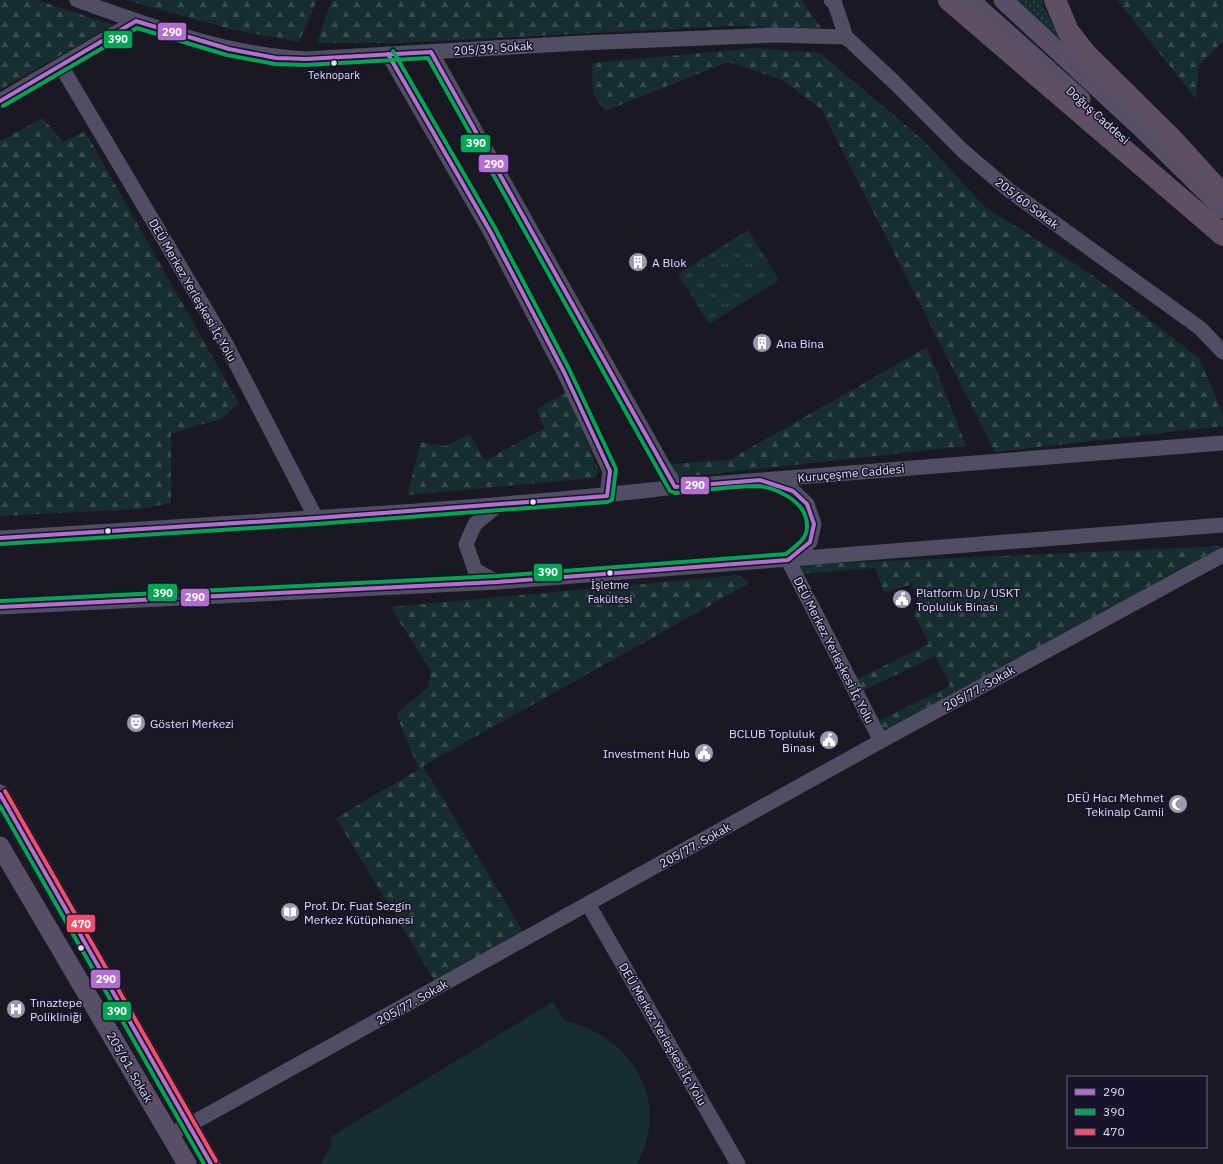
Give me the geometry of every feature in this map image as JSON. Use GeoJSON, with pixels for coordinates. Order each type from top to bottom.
{"type":"FeatureCollection","features":[{"type":"Feature","properties":{"kind":"highway"},"geometry":{"type":"LineString","coordinates":[[949,0],[1223,234]]}},
{"type":"Feature","properties":{"kind":"highway"},"geometry":{"type":"LineString","coordinates":[[1055,0],[1068,31],[1085,53],[1170,138],[1223,195]]}},
{"type":"Feature","properties":{"kind":"main road","name":"Doğuş Caddesi"},"geometry":{"type":"LineString","coordinates":[[970,0],[1183,191],[1223,234]]}},
{"type":"Feature","properties":{"kind":"main road","name":"Doğuş Caddesi"},"geometry":{"type":"LineString","coordinates":[[1003,0],[1140,127],[1223,209]]}},
{"type":"Feature","properties":{"kind":"main road","name":"205/61. Sokak"},"geometry":{"type":"LineString","coordinates":[[0,794],[212,1164]]}},
{"type":"Feature","properties":{"kind":"main road","name":"205/61. Sokak"},"geometry":{"type":"LineString","coordinates":[[0,846],[187,1164]]}},
{"type":"Feature","properties":{"kind":"street","name":"205/39. Sokak"},"geometry":{"type":"LineString","coordinates":[[77,0],[136,21],[229,48],[276,58],[306,59],[581,43],[775,35],[846,37]]}},
{"type":"Feature","properties":{"kind":"street"},"geometry":{"type":"LineString","coordinates":[[831,0],[835,4],[846,37]]}},
{"type":"Feature","properties":{"kind":"street"},"geometry":{"type":"LineString","coordinates":[[0,101],[136,21]]}},
{"type":"Feature","properties":{"kind":"street","name":"205/60 Sokak"},"geometry":{"type":"LineString","coordinates":[[846,37],[894,82],[963,151],[1010,191],[1200,328],[1223,352]]}},
{"type":"Feature","properties":{"kind":"street"},"geometry":{"type":"LineString","coordinates":[[431,52],[675,487]]}},
{"type":"Feature","properties":{"kind":"street"},"geometry":{"type":"LineString","coordinates":[[388,54],[490,231],[564,372],[610,471],[607,496]]}},
{"type":"Feature","properties":{"kind":"street","name":"DEÜ Merkez Yerleşkesi İç Yolu"},"geometry":{"type":"LineString","coordinates":[[61,66],[226,344],[316,518]]}},
{"type":"Feature","properties":{"kind":"street","name":"Kuruçeşme Caddesi"},"geometry":{"type":"LineString","coordinates":[[0,538],[316,518],[607,496],[675,487],[1223,443]]}},
{"type":"Feature","properties":{"kind":"street"},"geometry":{"type":"LineString","coordinates":[[760,480],[793,491],[807,504],[814,524],[810,542],[788,560]]}},
{"type":"Feature","properties":{"kind":"street"},"geometry":{"type":"LineString","coordinates":[[497,582],[475,570],[466,544],[475,524],[498,504]]}},
{"type":"Feature","properties":{"kind":"street"},"geometry":{"type":"LineString","coordinates":[[0,607],[497,582],[1223,525]]}},
{"type":"Feature","properties":{"kind":"street","name":"205/77. Sokak"},"geometry":{"type":"LineString","coordinates":[[170,1134],[190,1125],[880,741],[1222,556]]}},
{"type":"Feature","properties":{"kind":"street","name":"DEÜ Merkez Yerleşkesi İç Yolu"},"geometry":{"type":"LineString","coordinates":[[788,560],[880,741]]}},
{"type":"Feature","properties":{"kind":"street","name":"DEÜ Merkez Yerleşkesi İç Yolu"},"geometry":{"type":"LineString","coordinates":[[588,904],[738,1164]]}},
{"type":"Feature","properties":{"kind":"green space"},"geometry":{"type":"Polygon","coordinates":[[[0,0],[37,0],[113,25],[0,90],[0,0]]]}},
{"type":"Feature","properties":{"kind":"green space"},"geometry":{"type":"Polygon","coordinates":[[[126,0],[317,0],[299,42],[230,29],[126,0]]]}},
{"type":"Feature","properties":{"kind":"green space"},"geometry":{"type":"Polygon","coordinates":[[[332,0],[801,0],[822,29],[733,26],[396,43],[317,43],[332,0]]]}},
{"type":"Feature","properties":{"kind":"green space"},"geometry":{"type":"Polygon","coordinates":[[[1015,0],[1042,0],[1044,8],[1069,54],[1015,0]]]}},
{"type":"Feature","properties":{"kind":"green space"},"geometry":{"type":"Polygon","coordinates":[[[1117,0],[1223,0],[1223,41],[1199,65],[1196,99],[1117,0]]]}},
{"type":"Feature","properties":{"kind":"green space"},"geometry":{"type":"Polygon","coordinates":[[[756,48],[820,53],[922,139],[984,206],[1091,274],[1200,359],[1223,415],[1223,426],[995,452],[821,109],[782,80],[728,62],[605,111],[593,94],[592,63],[756,48]]]}},
{"type":"Feature","properties":{"kind":"green space"},"geometry":{"type":"Polygon","coordinates":[[[43,118],[63,142],[85,131],[239,404],[221,419],[171,433],[171,503],[140,509],[0,516],[0,141],[43,118]]]}},
{"type":"Feature","properties":{"kind":"green space"},"geometry":{"type":"Polygon","coordinates":[[[748,230],[779,280],[709,324],[678,274],[748,230]]]}},
{"type":"Feature","properties":{"kind":"green space"},"geometry":{"type":"Polygon","coordinates":[[[927,347],[966,446],[676,478],[671,464],[729,460],[927,347]]]}},
{"type":"Feature","properties":{"kind":"green space"},"geometry":{"type":"Polygon","coordinates":[[[566,392],[599,471],[595,478],[407,495],[421,442],[446,446],[470,434],[485,461],[544,428],[537,409],[566,392]]]}},
{"type":"Feature","properties":{"kind":"green space"},"geometry":{"type":"Polygon","coordinates":[[[1223,546],[881,733],[876,722],[950,686],[935,656],[861,692],[855,680],[929,644],[914,614],[919,604],[912,584],[884,593],[875,568],[801,574],[797,565],[1223,546]]]}},
{"type":"Feature","properties":{"kind":"green space"},"geometry":{"type":"Polygon","coordinates":[[[739,575],[750,583],[423,766],[524,933],[437,985],[336,818],[419,769],[396,714],[428,687],[431,671],[390,607],[739,575]]]}},
{"type":"Feature","properties":{"kind":"green space"},"geometry":{"type":"Polygon","coordinates":[[[553,1002],[565,1021],[588,1029],[609,1040],[626,1056],[639,1074],[647,1095],[650,1117],[647,1140],[637,1164],[320,1164],[332,1144],[329,1138],[553,1002]]]}},
{"type":"Feature","properties":{"kind":"transit line","name":"290"},"geometry":{"type":"LineString","coordinates":[[0,101],[136,21],[229,49],[276,58],[306,59],[431,52],[675,487],[760,480],[793,491],[807,504],[814,524],[810,542],[788,560],[497,582],[0,607]]}},
{"type":"Feature","properties":{"kind":"transit line","name":"390"},"geometry":{"type":"LineString","coordinates":[[0,601],[497,576],[786,554],[804,538],[807,528],[807,522],[802,509],[792,499],[778,491],[764,487],[748,486],[675,493],[670,491],[428,58],[306,65],[275,64],[227,55],[137,28],[3,106]]}},
{"type":"Feature","properties":{"kind":"transit line","name":"390"},"geometry":{"type":"LineString","coordinates":[[0,544],[316,524],[607,502],[612,500],[616,469],[569,369],[495,228],[393,51]]}},
{"type":"Feature","properties":{"kind":"transit line","name":"290"},"geometry":{"type":"LineString","coordinates":[[0,538],[316,518],[607,496],[610,471],[564,372],[490,231],[388,54]]}},
{"type":"Feature","properties":{"kind":"transit line","name":"470"},"geometry":{"type":"LineString","coordinates":[[5,791],[216,1161]]}},
{"type":"Feature","properties":{"kind":"transit line","name":"290"},"geometry":{"type":"LineString","coordinates":[[0,794],[211,1164]]}},
{"type":"Feature","properties":{"kind":"transit line","name":"390"},"geometry":{"type":"LineString","coordinates":[[0,806],[204,1164]]}},
{"type":"Feature","properties":{"kind":"place","name":"Teknopark"},"geometry":{"type":"Point","coordinates":[334,63]}},
{"type":"Feature","properties":{"kind":"place","name":"A Blok"},"geometry":{"type":"Point","coordinates":[638,262]}},
{"type":"Feature","properties":{"kind":"place","name":"Ana Bina"},"geometry":{"type":"Point","coordinates":[762,343]}},
{"type":"Feature","properties":{"kind":"place","name":"İşletme Fakültesi"},"geometry":{"type":"Point","coordinates":[610,573]}},
{"type":"Feature","properties":{"kind":"place","name":"Platform Up / USKT Topluluk Binası"},"geometry":{"type":"Point","coordinates":[902,599]}},
{"type":"Feature","properties":{"kind":"place","name":"Gösteri Merkezi"},"geometry":{"type":"Point","coordinates":[136,723]}},
{"type":"Feature","properties":{"kind":"place","name":"BCLUB Topluluk Binası"},"geometry":{"type":"Point","coordinates":[829,740]}},
{"type":"Feature","properties":{"kind":"place","name":"Investment Hub"},"geometry":{"type":"Point","coordinates":[704,753]}},
{"type":"Feature","properties":{"kind":"place","name":"DEÜ Hacı Mehmet Tekinalp Camii"},"geometry":{"type":"Point","coordinates":[1178,804]}},
{"type":"Feature","properties":{"kind":"place","name":"Prof. Dr. Fuat Sezgin Merkez Kütüphanesi"},"geometry":{"type":"Point","coordinates":[290,912]}},
{"type":"Feature","properties":{"kind":"place","name":"Tınaztepe Polikliniği"},"geometry":{"type":"Point","coordinates":[16,1009]}}]}
